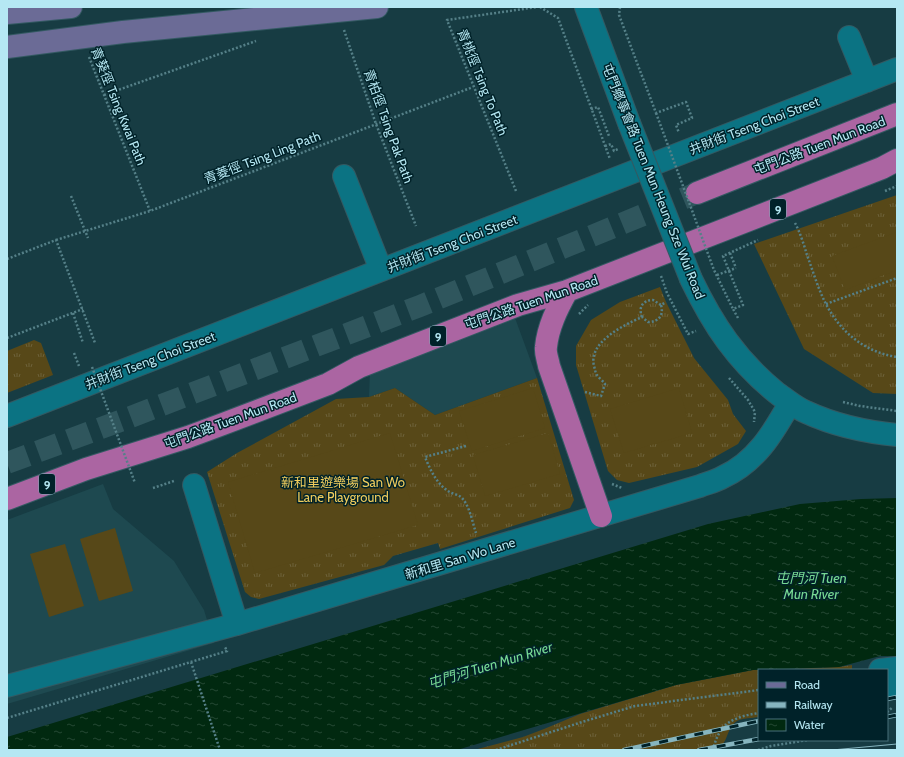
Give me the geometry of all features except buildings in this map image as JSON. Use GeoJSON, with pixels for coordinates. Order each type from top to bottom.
{"type":"FeatureCollection","features":[{"type":"Feature","properties":{"kind":"highway","name":"屯門公路 Tuen Mun Road"},"geometry":{"type":"LineString","coordinates":[[697,193],[897,114]]}},
{"type":"Feature","properties":{"kind":"highway","name":"屯門公路 Tuen Mun Road"},"geometry":{"type":"LineString","coordinates":[[7,499],[86,469],[188,437],[223,424],[328,384],[359,367],[512,307],[567,291],[892,165]]}},
{"type":"Feature","properties":{"kind":"highway"},"geometry":{"type":"LineString","coordinates":[[567,291],[557,308],[545,349],[549,366],[601,516]]}},
{"type":"Feature","properties":{"kind":"main road"},"geometry":{"type":"LineString","coordinates":[[7,14],[71,7]]}},
{"type":"Feature","properties":{"kind":"main road"},"geometry":{"type":"LineString","coordinates":[[7,47],[123,32],[377,7]]}},
{"type":"Feature","properties":{"kind":"street","name":"屯門鄉事會路 Tuen Mun Heung Sze Wui Road"},"geometry":{"type":"LineString","coordinates":[[586,7],[629,123],[691,278],[712,320],[735,352],[767,385],[790,403],[805,412],[827,420],[862,429],[897,435]]}},
{"type":"Feature","properties":{"kind":"street"},"geometry":{"type":"LineString","coordinates":[[849,37],[866,81]]}},
{"type":"Feature","properties":{"kind":"street","name":"井財街 Tseng Choi Street"},"geometry":{"type":"LineString","coordinates":[[7,416],[897,69]]}},
{"type":"Feature","properties":{"kind":"street"},"geometry":{"type":"LineString","coordinates":[[344,176],[382,270]]}},
{"type":"Feature","properties":{"kind":"street","name":"新和里 San Wo Lane"},"geometry":{"type":"LineString","coordinates":[[7,686],[237,624],[680,493],[723,477],[743,466],[770,438],[790,403]]}},
{"type":"Feature","properties":{"kind":"street"},"geometry":{"type":"LineString","coordinates":[[186,482],[237,624]]}},
{"type":"Feature","properties":{"kind":"path","name":"青桃徑 Tsing To Path"},"geometry":{"type":"LineString","coordinates":[[516,191],[447,20],[537,7]]}},
{"type":"Feature","properties":{"kind":"path"},"geometry":{"type":"LineString","coordinates":[[540,7],[558,18],[611,164]]}},
{"type":"Feature","properties":{"kind":"path"},"geometry":{"type":"LineString","coordinates":[[620,7],[619,15],[717,276],[739,321]]}},
{"type":"Feature","properties":{"kind":"path","name":"青柏徑 Tsing Pak Path"},"geometry":{"type":"LineString","coordinates":[[345,32],[376,124],[416,226]]}},
{"type":"Feature","properties":{"kind":"path"},"geometry":{"type":"LineString","coordinates":[[104,95],[262,39]]}},
{"type":"Feature","properties":{"kind":"path","name":"青葵徑 Tsing Kwai Path"},"geometry":{"type":"LineString","coordinates":[[87,53],[150,210]]}},
{"type":"Feature","properties":{"kind":"path","name":"青菱徑 Tsing Ling Path"},"geometry":{"type":"LineString","coordinates":[[7,259],[56,240],[150,210],[473,86]]}},
{"type":"Feature","properties":{"kind":"path"},"geometry":{"type":"LineString","coordinates":[[656,113],[686,102],[692,118],[676,125]]}},
{"type":"Feature","properties":{"kind":"path"},"geometry":{"type":"LineString","coordinates":[[591,109],[598,107],[609,136]]}},
{"type":"Feature","properties":{"kind":"path"},"geometry":{"type":"LineString","coordinates":[[605,146],[611,144],[614,150]]}},
{"type":"Feature","properties":{"kind":"path"},"geometry":{"type":"LineString","coordinates":[[70,196],[88,238]]}},
{"type":"Feature","properties":{"kind":"path"},"geometry":{"type":"LineString","coordinates":[[789,226],[796,223],[826,304],[846,333],[867,348],[888,356],[897,357]]}},
{"type":"Feature","properties":{"kind":"path"},"geometry":{"type":"LineString","coordinates":[[733,309],[743,305],[722,256],[763,238]]}},
{"type":"Feature","properties":{"kind":"path"},"geometry":{"type":"LineString","coordinates":[[56,240],[95,343]]}},
{"type":"Feature","properties":{"kind":"path"},"geometry":{"type":"LineString","coordinates":[[717,276],[736,268],[730,253]]}},
{"type":"Feature","properties":{"kind":"path"},"geometry":{"type":"LineString","coordinates":[[660,276],[688,334],[696,331],[700,336]]}},
{"type":"Feature","properties":{"kind":"path"},"geometry":{"type":"LineString","coordinates":[[826,304],[897,278]]}},
{"type":"Feature","properties":{"kind":"path"},"geometry":{"type":"LineString","coordinates":[[654,300],[661,305],[661,315],[656,321],[648,322],[642,317],[640,310],[641,306],[646,302],[654,300]]}},
{"type":"Feature","properties":{"kind":"path"},"geometry":{"type":"LineString","coordinates":[[661,305],[666,302]]}},
{"type":"Feature","properties":{"kind":"path"},"geometry":{"type":"LineString","coordinates":[[575,318],[591,303]]}},
{"type":"Feature","properties":{"kind":"path"},"geometry":{"type":"LineString","coordinates":[[7,338],[83,310]]}},
{"type":"Feature","properties":{"kind":"path"},"geometry":{"type":"LineString","coordinates":[[73,313],[83,343]]}},
{"type":"Feature","properties":{"kind":"path"},"geometry":{"type":"LineString","coordinates":[[585,392],[601,396],[606,384],[596,374],[593,361],[596,349],[604,339],[625,325],[642,317]]}},
{"type":"Feature","properties":{"kind":"path"},"geometry":{"type":"LineString","coordinates":[[92,367],[135,483]]}},
{"type":"Feature","properties":{"kind":"path"},"geometry":{"type":"LineString","coordinates":[[726,375],[748,400],[754,412],[754,427]]}},
{"type":"Feature","properties":{"kind":"path"},"geometry":{"type":"LineString","coordinates":[[838,401],[860,406],[897,411]]}},
{"type":"Feature","properties":{"kind":"path"},"geometry":{"type":"LineString","coordinates":[[466,446],[425,457],[432,474],[439,483],[447,491],[460,497],[467,505],[478,538]]}},
{"type":"Feature","properties":{"kind":"path"},"geometry":{"type":"LineString","coordinates":[[608,481],[611,484],[627,488]]}},
{"type":"Feature","properties":{"kind":"path"},"geometry":{"type":"LineString","coordinates":[[153,488],[186,482]]}},
{"type":"Feature","properties":{"kind":"path"},"geometry":{"type":"LineString","coordinates":[[7,718],[227,651]]}},
{"type":"Feature","properties":{"kind":"path"},"geometry":{"type":"LineString","coordinates":[[191,662],[220,750]]}},
{"type":"Feature","properties":{"kind":"path"},"geometry":{"type":"LineString","coordinates":[[496,750],[635,706],[758,690]]}},
{"type":"Feature","properties":{"kind":"path"},"geometry":{"type":"LineString","coordinates":[[712,750],[720,732],[731,721],[742,716],[758,713]]}},
{"type":"Feature","properties":{"kind":"path"},"geometry":{"type":"LineString","coordinates":[[758,750],[771,746],[802,741]]}},
{"type":"Feature","properties":{"kind":"shaded area"},"geometry":{"type":"Polygon","coordinates":[[[515,318],[537,378],[435,415],[395,388],[369,397],[370,371],[515,318]]]}},
{"type":"Feature","properties":{"kind":"shaded area"},"geometry":{"type":"Polygon","coordinates":[[[103,484],[113,509],[174,561],[204,610],[214,643],[7,704],[7,520],[103,484]]]}},
{"type":"Feature","properties":{"kind":"green space"},"geometry":{"type":"Polygon","coordinates":[[[897,195],[897,394],[873,393],[804,349],[754,244],[897,195]]]}},
{"type":"Feature","properties":{"kind":"green space"},"geometry":{"type":"Polygon","coordinates":[[[897,232],[897,270],[845,290],[832,256],[897,232]]]}},
{"type":"Feature","properties":{"kind":"green space"},"geometry":{"type":"Polygon","coordinates":[[[660,287],[694,358],[728,400],[733,414],[746,431],[738,444],[697,467],[629,483],[617,480],[608,471],[576,365],[576,346],[591,320],[620,302],[660,287]]]}},
{"type":"Feature","properties":{"kind":"green space"},"geometry":{"type":"Polygon","coordinates":[[[34,340],[41,343],[53,375],[7,393],[7,351],[34,340]]]}},
{"type":"Feature","properties":{"kind":"green space","name":"新和里遊樂場 San Wo Lane Playground"},"geometry":{"type":"Polygon","coordinates":[[[537,378],[574,500],[570,508],[440,549],[438,543],[393,556],[384,565],[259,599],[251,597],[245,592],[207,472],[237,453],[336,399],[369,397],[395,388],[435,415],[537,378]]]}},
{"type":"Feature","properties":{"kind":"green space"},"geometry":{"type":"Polygon","coordinates":[[[533,388],[545,428],[472,451],[459,411],[533,388]]]}},
{"type":"Feature","properties":{"kind":"green space"},"geometry":{"type":"Polygon","coordinates":[[[679,388],[692,433],[624,453],[610,409],[679,388]]]}},
{"type":"Feature","properties":{"kind":"green space"},"geometry":{"type":"Polygon","coordinates":[[[390,433],[418,525],[255,573],[228,482],[390,433]]]}},
{"type":"Feature","properties":{"kind":"green space"},"geometry":{"type":"Polygon","coordinates":[[[548,433],[560,474],[485,496],[473,455],[548,433]]]}},
{"type":"Feature","properties":{"kind":"green space"},"geometry":{"type":"Polygon","coordinates":[[[115,528],[133,591],[99,601],[80,539],[115,528]]]}},
{"type":"Feature","properties":{"kind":"green space"},"geometry":{"type":"Polygon","coordinates":[[[65,544],[84,606],[49,617],[30,554],[65,544]]]}},
{"type":"Feature","properties":{"kind":"green space"},"geometry":{"type":"Polygon","coordinates":[[[852,665],[852,669],[790,669],[852,665]]]}},
{"type":"Feature","properties":{"kind":"green space"},"geometry":{"type":"Polygon","coordinates":[[[758,670],[758,717],[737,721],[730,728],[722,745],[714,750],[474,750],[523,737],[580,714],[676,685],[758,670]]]}},
{"type":"Feature","properties":{"kind":"water","name":"屯門河 Tuen Mun River"},"geometry":{"type":"Polygon","coordinates":[[[897,498],[897,656],[880,656],[839,667],[758,669],[676,685],[457,750],[7,750],[7,737],[708,524],[800,504],[861,499],[897,498]]]}},
{"type":"Feature","properties":{"kind":"tunnel"},"geometry":{"type":"LineString","coordinates":[[7,463],[420,306],[697,193]]}},
{"type":"Feature","properties":{"kind":"tram line"},"geometry":{"type":"LineString","coordinates":[[832,750],[897,744]]}},
{"type":"Feature","properties":{"kind":"railway"},"geometry":{"type":"LineString","coordinates":[[888,699],[897,697]]}},
{"type":"Feature","properties":{"kind":"railway"},"geometry":{"type":"LineString","coordinates":[[888,717],[897,715]]}},
{"type":"Feature","properties":{"kind":"railway"},"geometry":{"type":"LineString","coordinates":[[624,750],[758,721]]}},
{"type":"Feature","properties":{"kind":"railway"},"geometry":{"type":"LineString","coordinates":[[699,750],[758,739]]}}]}
